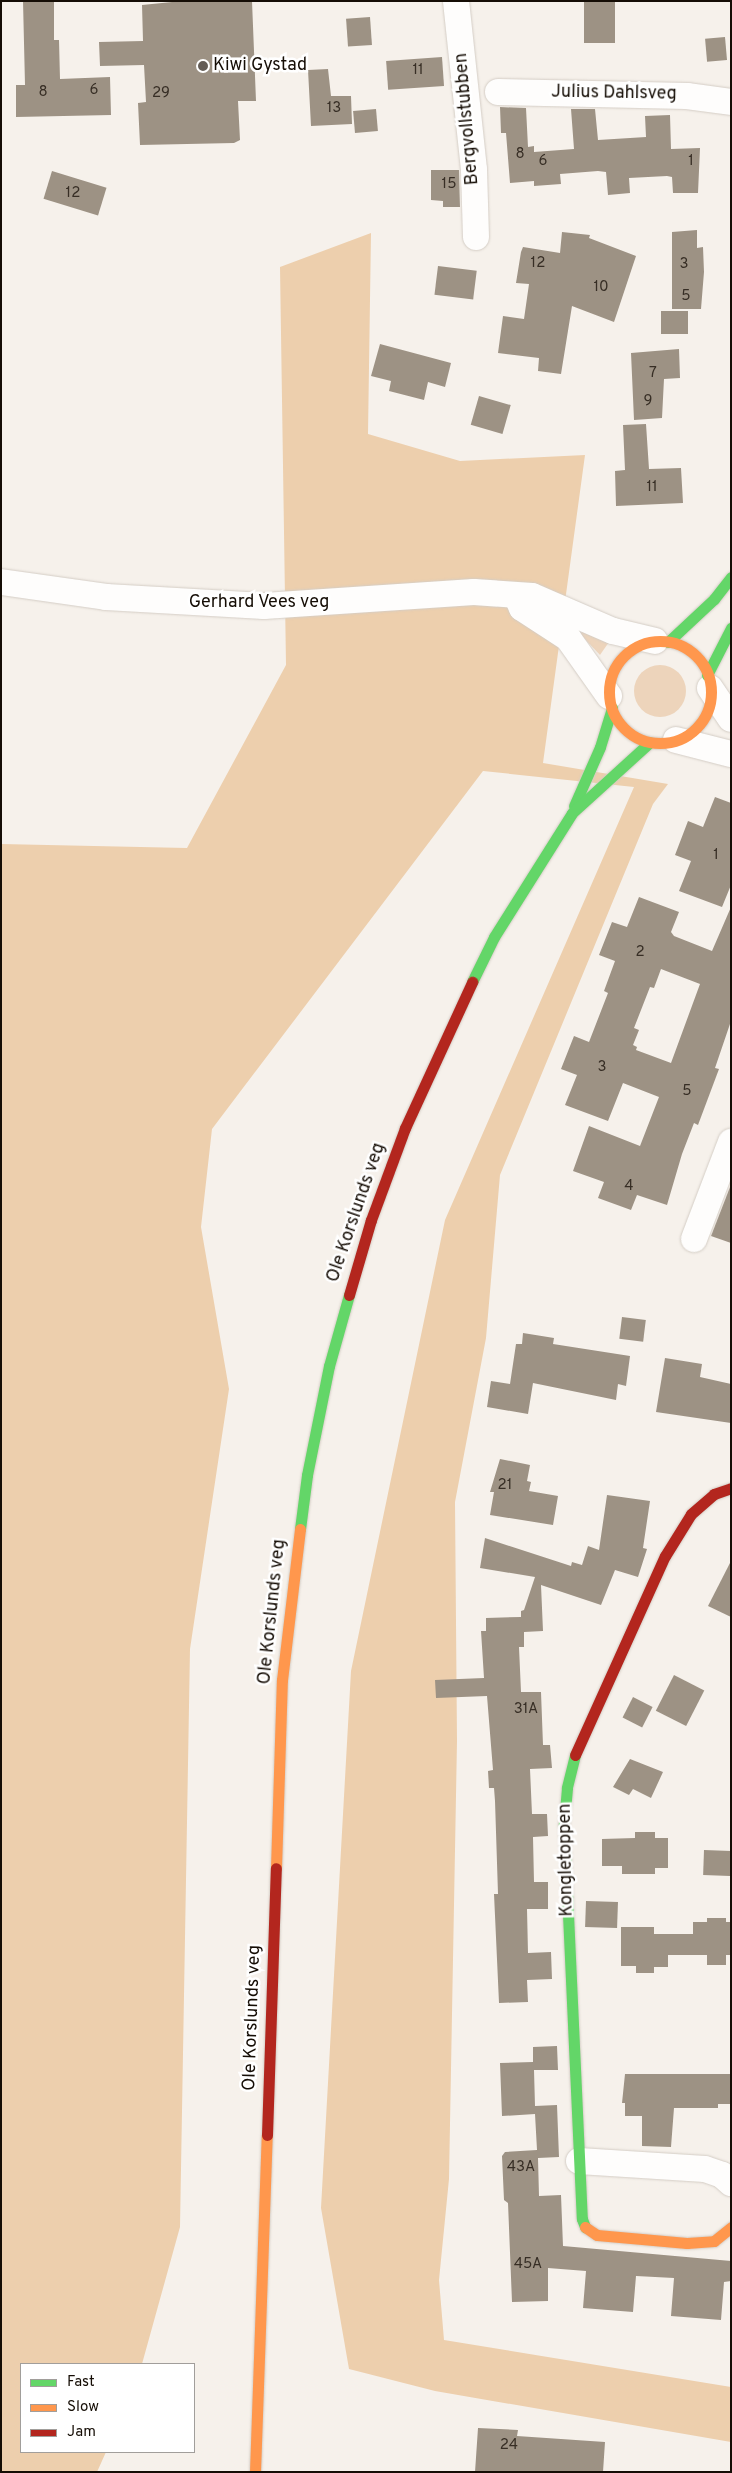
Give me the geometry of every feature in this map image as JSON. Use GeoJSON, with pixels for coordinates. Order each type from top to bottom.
{"type":"FeatureCollection","features":[{"type":"Feature","properties":{"kind":"street","name":"Bergvollstubben"},"geometry":{"type":"LineString","coordinates":[[456,1],[474,170],[476,238]]}},
{"type":"Feature","properties":{"kind":"street","name":"Julius Dahlsveg"},"geometry":{"type":"LineString","coordinates":[[498,92],[687,96],[731,102]]}},
{"type":"Feature","properties":{"kind":"street"},"geometry":{"type":"LineString","coordinates":[[662,641],[714,599],[731,577]]}},
{"type":"Feature","properties":{"kind":"street","name":"Gerhard Vees veg"},"geometry":{"type":"LineString","coordinates":[[1,582],[77,593],[193,604],[309,604],[474,592],[516,597],[532,596],[613,630],[662,641]]}},
{"type":"Feature","properties":{"kind":"street"},"geometry":{"type":"LineString","coordinates":[[516,597],[522,608],[568,638],[626,730],[650,742],[676,740],[731,754]]}},
{"type":"Feature","properties":{"kind":"street"},"geometry":{"type":"LineString","coordinates":[[676,740],[698,725],[706,714],[709,681],[731,628]]}},
{"type":"Feature","properties":{"kind":"street"},"geometry":{"type":"LineString","coordinates":[[610,702],[610,683],[621,659],[642,644],[662,641],[692,653],[731,719]]}},
{"type":"Feature","properties":{"kind":"street","name":"Ole Korslunds veg"},"geometry":{"type":"LineString","coordinates":[[572,813],[575,798],[600,747],[610,702]]}},
{"type":"Feature","properties":{"kind":"street","name":"Ole Korslunds veg"},"geometry":{"type":"LineString","coordinates":[[255,2472],[280,1718],[296,1548],[306,1475],[329,1366],[351,1282],[405,1128],[450,1025],[494,936],[572,813],[650,742]]}},
{"type":"Feature","properties":{"kind":"street"},"geometry":{"type":"LineString","coordinates":[[694,1239],[731,1142]]}},
{"type":"Feature","properties":{"kind":"street","name":"Kongletoppen"},"geometry":{"type":"LineString","coordinates":[[731,1488],[714,1494],[691,1514],[665,1556],[638,1619],[578,1745],[567,1788],[564,1826],[582,2219],[586,2229],[597,2235],[687,2243],[714,2241],[731,2227]]}},
{"type":"Feature","properties":{"kind":"street"},"geometry":{"type":"LineString","coordinates":[[580,2161],[705,2169],[722,2175],[731,2183]]}},
{"type":"Feature","properties":{"kind":"shaded area"},"geometry":{"type":"Polygon","coordinates":[[[371,233],[368,434],[460,461],[585,455],[543,763],[668,784],[653,804],[500,1175],[486,1338],[455,1502],[457,1741],[449,2179],[439,2280],[444,2340],[731,2387],[731,2442],[435,2391],[349,2369],[321,2208],[351,1671],[445,1220],[634,787],[483,771],[212,1129],[201,1227],[229,1389],[190,1649],[180,2227],[142,2363],[20,2363],[20,2453],[106,2453],[97,2472],[1,2472],[1,844],[187,848],[286,665],[280,267],[371,233]]]}},
{"type":"Feature","properties":{"kind":"shaded area"},"geometry":{"type":"Polygon","coordinates":[[[583,631],[609,642],[600,655],[580,634],[583,631]]]}},
{"type":"Feature","properties":{"kind":"shaded area"},"geometry":{"type":"Polygon","coordinates":[[[655,665],[665,665],[679,672],[686,686],[686,696],[679,710],[665,717],[655,717],[645,713],[638,706],[634,696],[634,686],[638,676],[645,669],[655,665]]]}},
{"type":"Feature","properties":{"kind":"building"},"geometry":{"type":"Polygon","coordinates":[[[23,1],[54,1],[54,40],[59,40],[60,79],[110,77],[111,115],[16,117],[16,85],[25,85],[23,1]]]}},
{"type":"Feature","properties":{"kind":"building"},"geometry":{"type":"Polygon","coordinates":[[[182,1],[252,1],[256,101],[238,101],[240,140],[234,143],[140,145],[138,103],[146,102],[144,65],[100,66],[99,42],[143,41],[142,5],[182,1]]]}},
{"type":"Feature","properties":{"kind":"building"},"geometry":{"type":"Polygon","coordinates":[[[584,1],[615,1],[615,43],[584,43],[584,1]]]}},
{"type":"Feature","properties":{"kind":"building"},"geometry":{"type":"Polygon","coordinates":[[[370,17],[372,45],[348,47],[346,19],[370,17]]]}},
{"type":"Feature","properties":{"kind":"building"},"geometry":{"type":"Polygon","coordinates":[[[725,37],[727,60],[707,62],[705,39],[725,37]]]}},
{"type":"Feature","properties":{"kind":"building"},"geometry":{"type":"Polygon","coordinates":[[[442,57],[444,86],[388,90],[386,61],[442,57]]]}},
{"type":"Feature","properties":{"kind":"building"},"geometry":{"type":"Polygon","coordinates":[[[328,69],[331,96],[351,96],[352,124],[311,126],[308,70],[328,69]]]}},
{"type":"Feature","properties":{"kind":"building"},"geometry":{"type":"Polygon","coordinates":[[[500,107],[526,108],[528,147],[534,146],[534,152],[574,149],[571,109],[595,109],[598,140],[646,137],[645,116],[670,115],[671,149],[700,148],[698,193],[673,193],[672,177],[667,176],[629,178],[630,193],[608,195],[606,172],[598,171],[560,174],[561,184],[534,186],[534,181],[510,183],[506,133],[501,133],[500,107]]]}},
{"type":"Feature","properties":{"kind":"building"},"geometry":{"type":"Polygon","coordinates":[[[376,109],[378,131],[355,133],[353,111],[376,109]]]}},
{"type":"Feature","properties":{"kind":"building"},"geometry":{"type":"Polygon","coordinates":[[[431,170],[459,170],[460,207],[443,207],[443,201],[431,200],[431,170]]]}},
{"type":"Feature","properties":{"kind":"building"},"geometry":{"type":"Polygon","coordinates":[[[52,171],[107,188],[98,215],[44,199],[52,171]]]}},
{"type":"Feature","properties":{"kind":"building"},"geometry":{"type":"Polygon","coordinates":[[[697,230],[697,248],[703,247],[704,272],[701,309],[672,309],[672,232],[697,230]]]}},
{"type":"Feature","properties":{"kind":"building"},"geometry":{"type":"Polygon","coordinates":[[[562,232],[590,235],[589,238],[636,256],[614,322],[572,306],[561,374],[538,371],[539,358],[498,353],[503,316],[524,319],[529,284],[516,283],[523,247],[560,253],[562,232]]]}},
{"type":"Feature","properties":{"kind":"building"},"geometry":{"type":"Polygon","coordinates":[[[438,266],[477,271],[473,300],[434,295],[438,266]]]}},
{"type":"Feature","properties":{"kind":"building"},"geometry":{"type":"Polygon","coordinates":[[[661,311],[688,311],[688,334],[661,334],[661,311]]]}},
{"type":"Feature","properties":{"kind":"building"},"geometry":{"type":"Polygon","coordinates":[[[380,344],[451,363],[445,387],[428,382],[424,400],[389,391],[391,381],[371,376],[380,344]]]}},
{"type":"Feature","properties":{"kind":"building"},"geometry":{"type":"Polygon","coordinates":[[[679,349],[680,378],[664,379],[662,418],[634,420],[631,353],[679,349]]]}},
{"type":"Feature","properties":{"kind":"building"},"geometry":{"type":"Polygon","coordinates":[[[479,396],[511,405],[502,434],[471,425],[479,396]]]}},
{"type":"Feature","properties":{"kind":"building"},"geometry":{"type":"Polygon","coordinates":[[[646,424],[649,469],[681,468],[683,503],[616,506],[615,471],[625,470],[623,425],[646,424]]]}},
{"type":"Feature","properties":{"kind":"building"},"geometry":{"type":"Polygon","coordinates":[[[715,797],[731,803],[731,885],[722,907],[679,891],[691,861],[675,855],[688,821],[703,827],[715,797]]]}},
{"type":"Feature","properties":{"kind":"building"},"geometry":{"type":"Polygon","coordinates":[[[639,897],[679,912],[671,932],[674,936],[712,951],[731,907],[731,1021],[715,1068],[719,1069],[698,1125],[694,1123],[682,1154],[667,1205],[637,1195],[631,1210],[598,1198],[604,1182],[573,1171],[589,1126],[640,1146],[659,1097],[623,1083],[608,1121],[565,1105],[577,1075],[561,1069],[574,1036],[589,1042],[608,993],[604,991],[615,961],[599,955],[612,922],[627,927],[639,897]],[[661,969],[654,988],[650,987],[634,1028],[639,1030],[633,1045],[637,1047],[636,1050],[671,1063],[700,984],[661,969]]]}},
{"type":"Feature","properties":{"kind":"building"},"geometry":{"type":"Polygon","coordinates":[[[731,1187],[731,1243],[711,1236],[731,1187]]]}},
{"type":"Feature","properties":{"kind":"building"},"geometry":{"type":"Polygon","coordinates":[[[622,1317],[646,1320],[643,1342],[619,1339],[622,1317]]]}},
{"type":"Feature","properties":{"kind":"building"},"geometry":{"type":"Polygon","coordinates":[[[523,1333],[554,1338],[553,1344],[630,1356],[626,1386],[618,1384],[616,1400],[533,1383],[528,1414],[487,1407],[491,1381],[510,1384],[516,1344],[522,1344],[523,1333]]]}},
{"type":"Feature","properties":{"kind":"building"},"geometry":{"type":"Polygon","coordinates":[[[665,1358],[702,1364],[700,1377],[731,1384],[731,1423],[656,1412],[665,1358]]]}},
{"type":"Feature","properties":{"kind":"building"},"geometry":{"type":"Polygon","coordinates":[[[500,1459],[530,1465],[527,1481],[531,1482],[529,1491],[558,1496],[553,1525],[490,1515],[494,1492],[490,1492],[500,1459]]]}},
{"type":"Feature","properties":{"kind":"building"},"geometry":{"type":"Polygon","coordinates":[[[607,1495],[650,1501],[643,1548],[647,1549],[638,1577],[615,1570],[601,1605],[541,1585],[543,1631],[524,1632],[524,1647],[519,1647],[521,1692],[541,1692],[543,1745],[550,1745],[552,1768],[530,1769],[532,1814],[547,1814],[548,1836],[533,1837],[534,1882],[548,1882],[548,1909],[527,1909],[528,1953],[551,1952],[552,1979],[527,1980],[528,2002],[499,2003],[494,1894],[498,1894],[495,1801],[494,1788],[489,1788],[488,1771],[493,1770],[487,1696],[436,1698],[435,1680],[484,1678],[481,1631],[486,1631],[486,1618],[521,1617],[521,1611],[524,1610],[535,1577],[480,1568],[485,1538],[571,1566],[572,1562],[582,1565],[588,1546],[599,1550],[607,1495]]]}},
{"type":"Feature","properties":{"kind":"building"},"geometry":{"type":"Polygon","coordinates":[[[731,1561],[731,1617],[708,1606],[731,1561]]]}},
{"type":"Feature","properties":{"kind":"building"},"geometry":{"type":"Polygon","coordinates":[[[674,1675],[704,1690],[686,1726],[656,1711],[674,1675]]]}},
{"type":"Feature","properties":{"kind":"building"},"geometry":{"type":"Polygon","coordinates":[[[633,1697],[653,1707],[642,1727],[623,1717],[633,1697]]]}},
{"type":"Feature","properties":{"kind":"building"},"geometry":{"type":"Polygon","coordinates":[[[630,1759],[663,1772],[651,1798],[633,1789],[629,1795],[613,1787],[630,1759]]]}},
{"type":"Feature","properties":{"kind":"building"},"geometry":{"type":"Polygon","coordinates":[[[635,1832],[655,1832],[655,1838],[668,1838],[668,1868],[655,1868],[655,1874],[622,1874],[622,1866],[602,1866],[602,1839],[635,1838],[635,1832]]]}},
{"type":"Feature","properties":{"kind":"building"},"geometry":{"type":"Polygon","coordinates":[[[704,1850],[731,1851],[730,1876],[703,1875],[704,1850]]]}},
{"type":"Feature","properties":{"kind":"building"},"geometry":{"type":"Polygon","coordinates":[[[586,1901],[618,1902],[617,1928],[585,1927],[586,1901]]]}},
{"type":"Feature","properties":{"kind":"building"},"geometry":{"type":"Polygon","coordinates":[[[707,1918],[726,1918],[726,1922],[731,1922],[731,1955],[726,1955],[726,1965],[707,1965],[707,1955],[668,1955],[668,1967],[654,1967],[654,1973],[636,1973],[636,1966],[621,1966],[621,1927],[654,1927],[654,1934],[693,1934],[693,1922],[707,1922],[707,1918]]]}},
{"type":"Feature","properties":{"kind":"building"},"geometry":{"type":"Polygon","coordinates":[[[557,2046],[558,2070],[534,2070],[535,2106],[557,2105],[559,2157],[538,2158],[539,2196],[561,2195],[563,2246],[731,2261],[731,2281],[724,2282],[721,2320],[671,2316],[674,2278],[636,2276],[633,2312],[583,2308],[586,2271],[548,2268],[548,2301],[512,2302],[508,2203],[504,2200],[502,2156],[505,2152],[537,2150],[535,2114],[502,2116],[500,2063],[533,2062],[533,2047],[557,2046]]]}},
{"type":"Feature","properties":{"kind":"building"},"geometry":{"type":"Polygon","coordinates":[[[625,2074],[731,2074],[731,2104],[718,2104],[718,2108],[674,2108],[671,2147],[642,2146],[642,2116],[625,2116],[625,2103],[622,2103],[625,2074]]]}},
{"type":"Feature","properties":{"kind":"building"},"geometry":{"type":"Polygon","coordinates":[[[478,2428],[518,2430],[517,2436],[605,2442],[603,2472],[475,2472],[478,2428]]]}},
{"type":"Feature","properties":{"kind":"traffic: fast"},"geometry":{"type":"LineString","coordinates":[[668,642],[714,599],[731,577]]}},
{"type":"Feature","properties":{"kind":"traffic: fast"},"geometry":{"type":"LineString","coordinates":[[707,675],[731,628]]}},
{"type":"Feature","properties":{"kind":"traffic: fast"},"geometry":{"type":"LineString","coordinates":[[574,806],[600,747],[612,708]]}},
{"type":"Feature","properties":{"kind":"traffic: fast"},"geometry":{"type":"LineString","coordinates":[[472,982],[494,937],[572,813],[650,742]]}},
{"type":"Feature","properties":{"kind":"traffic: fast"},"geometry":{"type":"LineString","coordinates":[[300,1529],[307,1475],[329,1366],[349,1295]]}},
{"type":"Feature","properties":{"kind":"traffic: fast"},"geometry":{"type":"LineString","coordinates":[[575,1755],[567,1788],[564,1826],[582,2219],[585,2227]]}},
{"type":"Feature","properties":{"kind":"traffic: slow"},"geometry":{"type":"LineString","coordinates":[[660,641],[679,645],[696,656],[707,673],[711,692],[707,711],[696,728],[679,739],[660,743],[641,739],[624,728],[613,711],[609,692],[613,673],[624,656],[641,645],[660,641]]}},
{"type":"Feature","properties":{"kind":"traffic: slow"},"geometry":{"type":"LineString","coordinates":[[276,1868],[282,1680],[300,1529]]}},
{"type":"Feature","properties":{"kind":"traffic: slow"},"geometry":{"type":"LineString","coordinates":[[255,2472],[267,2135]]}},
{"type":"Feature","properties":{"kind":"traffic: slow"},"geometry":{"type":"LineString","coordinates":[[585,2227],[597,2235],[687,2243],[714,2241],[731,2227]]}},
{"type":"Feature","properties":{"kind":"traffic: jam"},"geometry":{"type":"LineString","coordinates":[[349,1295],[371,1220],[405,1128],[472,982]]}},
{"type":"Feature","properties":{"kind":"traffic: jam"},"geometry":{"type":"LineString","coordinates":[[575,1755],[665,1556],[691,1514],[714,1494],[731,1488]]}},
{"type":"Feature","properties":{"kind":"traffic: jam"},"geometry":{"type":"LineString","coordinates":[[267,2135],[276,1868]]}},
{"type":"Feature","properties":{"kind":"place","name":"Kiwi Gystad"},"geometry":{"type":"Point","coordinates":[203,66]}}]}
